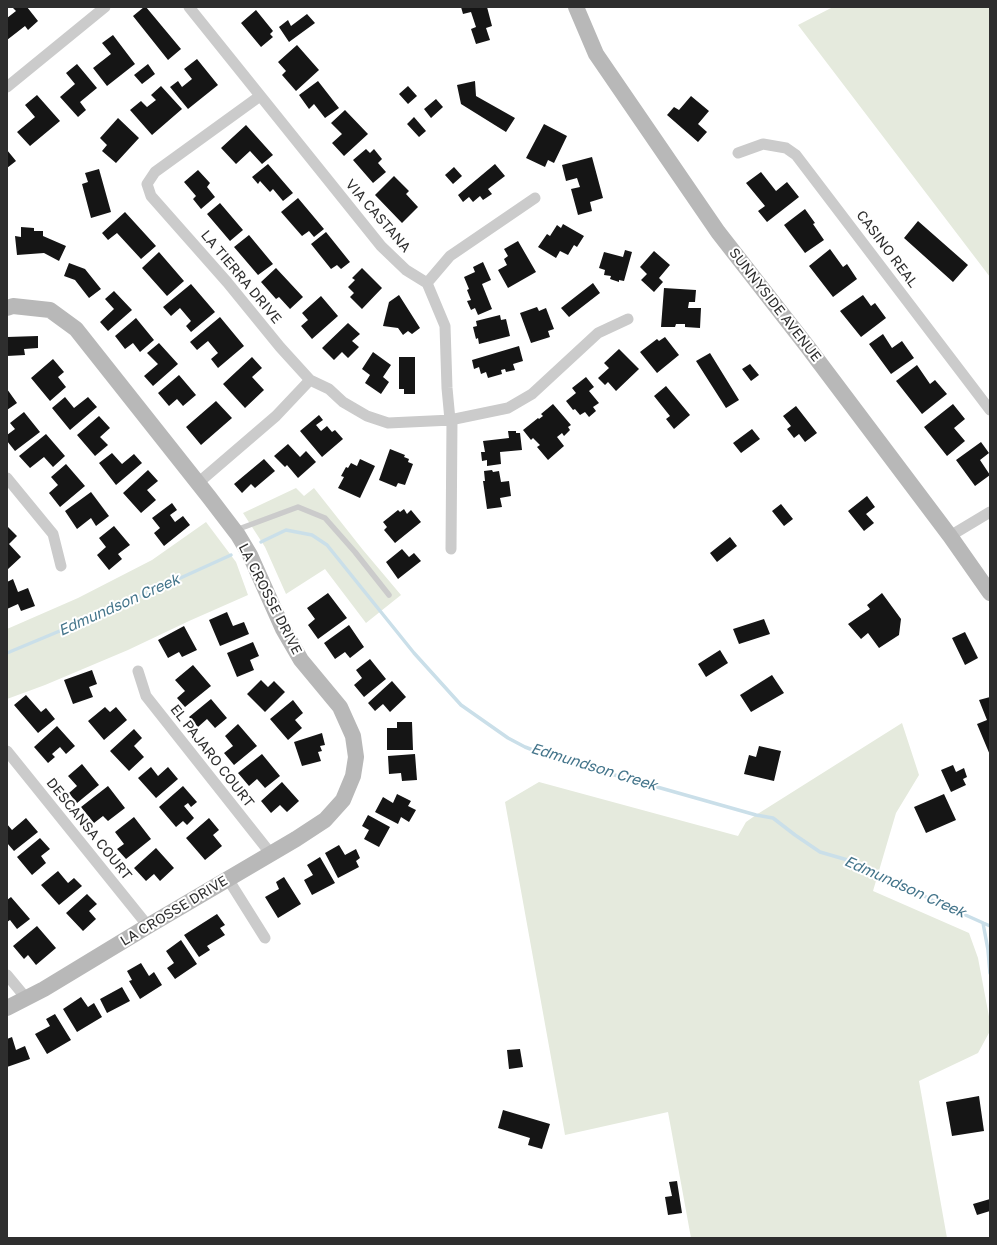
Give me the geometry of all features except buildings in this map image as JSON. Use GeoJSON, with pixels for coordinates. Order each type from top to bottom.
{"type":"FeatureCollection","features":[{"type":"Feature","properties":{"kind":"street"},"geometry":{"type":"LineString","coordinates":[[7,87],[105,7]]}},
{"type":"Feature","properties":{"kind":"street","name":"VIA CASTANA"},"geometry":{"type":"LineString","coordinates":[[189,7],[381,246],[406,270],[427,283]]}},
{"type":"Feature","properties":{"kind":"street","name":"SUNNYSIDE AVENUE"},"geometry":{"type":"LineString","coordinates":[[576,7],[596,54],[718,232],[825,370],[950,536],[990,593]]}},
{"type":"Feature","properties":{"kind":"street","name":"LA TIERRA DRIVE"},"geometry":{"type":"LineString","coordinates":[[260,96],[155,172],[147,184],[151,196],[227,282],[280,347],[310,380],[329,389],[343,402],[367,416],[388,423],[451,420],[508,408],[532,394],[598,333],[628,319]]}},
{"type":"Feature","properties":{"kind":"street","name":"CASINO REAL"},"geometry":{"type":"LineString","coordinates":[[738,153],[763,144],[786,148],[796,155],[990,410]]}},
{"type":"Feature","properties":{"kind":"street"},"geometry":{"type":"LineString","coordinates":[[451,549],[451,420],[447,388],[445,326],[427,283],[450,256],[535,198]]}},
{"type":"Feature","properties":{"kind":"street","name":"LA CROSSE DRIVE"},"geometry":{"type":"LineString","coordinates":[[7,308],[13,306],[50,310],[76,329],[198,483],[250,554],[283,629],[301,660],[340,707],[353,736],[356,757],[353,776],[343,800],[325,820],[271,854],[44,989],[7,1008]]}},
{"type":"Feature","properties":{"kind":"street"},"geometry":{"type":"LineString","coordinates":[[198,483],[276,416],[310,380]]}},
{"type":"Feature","properties":{"kind":"street"},"geometry":{"type":"LineString","coordinates":[[7,478],[53,534],[61,566]]}},
{"type":"Feature","properties":{"kind":"street"},"geometry":{"type":"LineString","coordinates":[[950,536],[990,512]]}},
{"type":"Feature","properties":{"kind":"street","name":"EL PAJARO COURT"},"geometry":{"type":"LineString","coordinates":[[138,672],[146,696],[271,854]]}},
{"type":"Feature","properties":{"kind":"street","name":"DESCANSA COURT"},"geometry":{"type":"LineString","coordinates":[[7,751],[148,926]]}},
{"type":"Feature","properties":{"kind":"street"},"geometry":{"type":"LineString","coordinates":[[228,879],[265,938]]}},
{"type":"Feature","properties":{"kind":"street"},"geometry":{"type":"LineString","coordinates":[[7,975],[26,998]]}},
{"type":"Feature","properties":{"kind":"lane"},"geometry":{"type":"LineString","coordinates":[[234,531],[298,507],[325,518],[355,552],[389,596]]}},
{"type":"Feature","properties":{"kind":"shaded area"},"geometry":{"type":"Polygon","coordinates":[[[833,7],[990,7],[990,277],[798,25],[833,7]]]}},
{"type":"Feature","properties":{"kind":"shaded area"},"geometry":{"type":"Polygon","coordinates":[[[296,488],[304,496],[314,488],[401,595],[366,623],[325,569],[286,594],[265,547],[243,513],[296,488]]]}},
{"type":"Feature","properties":{"kind":"shaded area"},"geometry":{"type":"Polygon","coordinates":[[[206,522],[236,562],[248,595],[128,650],[45,685],[7,699],[7,629],[78,598],[152,560],[206,522]]]}},
{"type":"Feature","properties":{"kind":"shaded area"},"geometry":{"type":"Polygon","coordinates":[[[902,723],[919,775],[896,813],[873,891],[969,933],[978,958],[990,1022],[990,1031],[978,1053],[919,1081],[947,1238],[691,1238],[668,1112],[565,1135],[505,802],[539,782],[738,836],[746,822],[756,815],[902,723]]]}},
{"type":"Feature","properties":{"kind":"waterway","name":"Edmundson Creek"},"geometry":{"type":"LineString","coordinates":[[261,542],[286,530],[312,535],[327,545],[414,653],[461,705],[508,738],[525,747],[551,757],[756,815],[773,818],[820,852],[862,865],[932,900],[990,926]]}},
{"type":"Feature","properties":{"kind":"waterway","name":"Edmundson Creek"},"geometry":{"type":"LineString","coordinates":[[7,653],[110,610],[231,555]]}},
{"type":"Feature","properties":{"kind":"waterway"},"geometry":{"type":"LineString","coordinates":[[983,923],[988,950],[990,973]]}}]}
